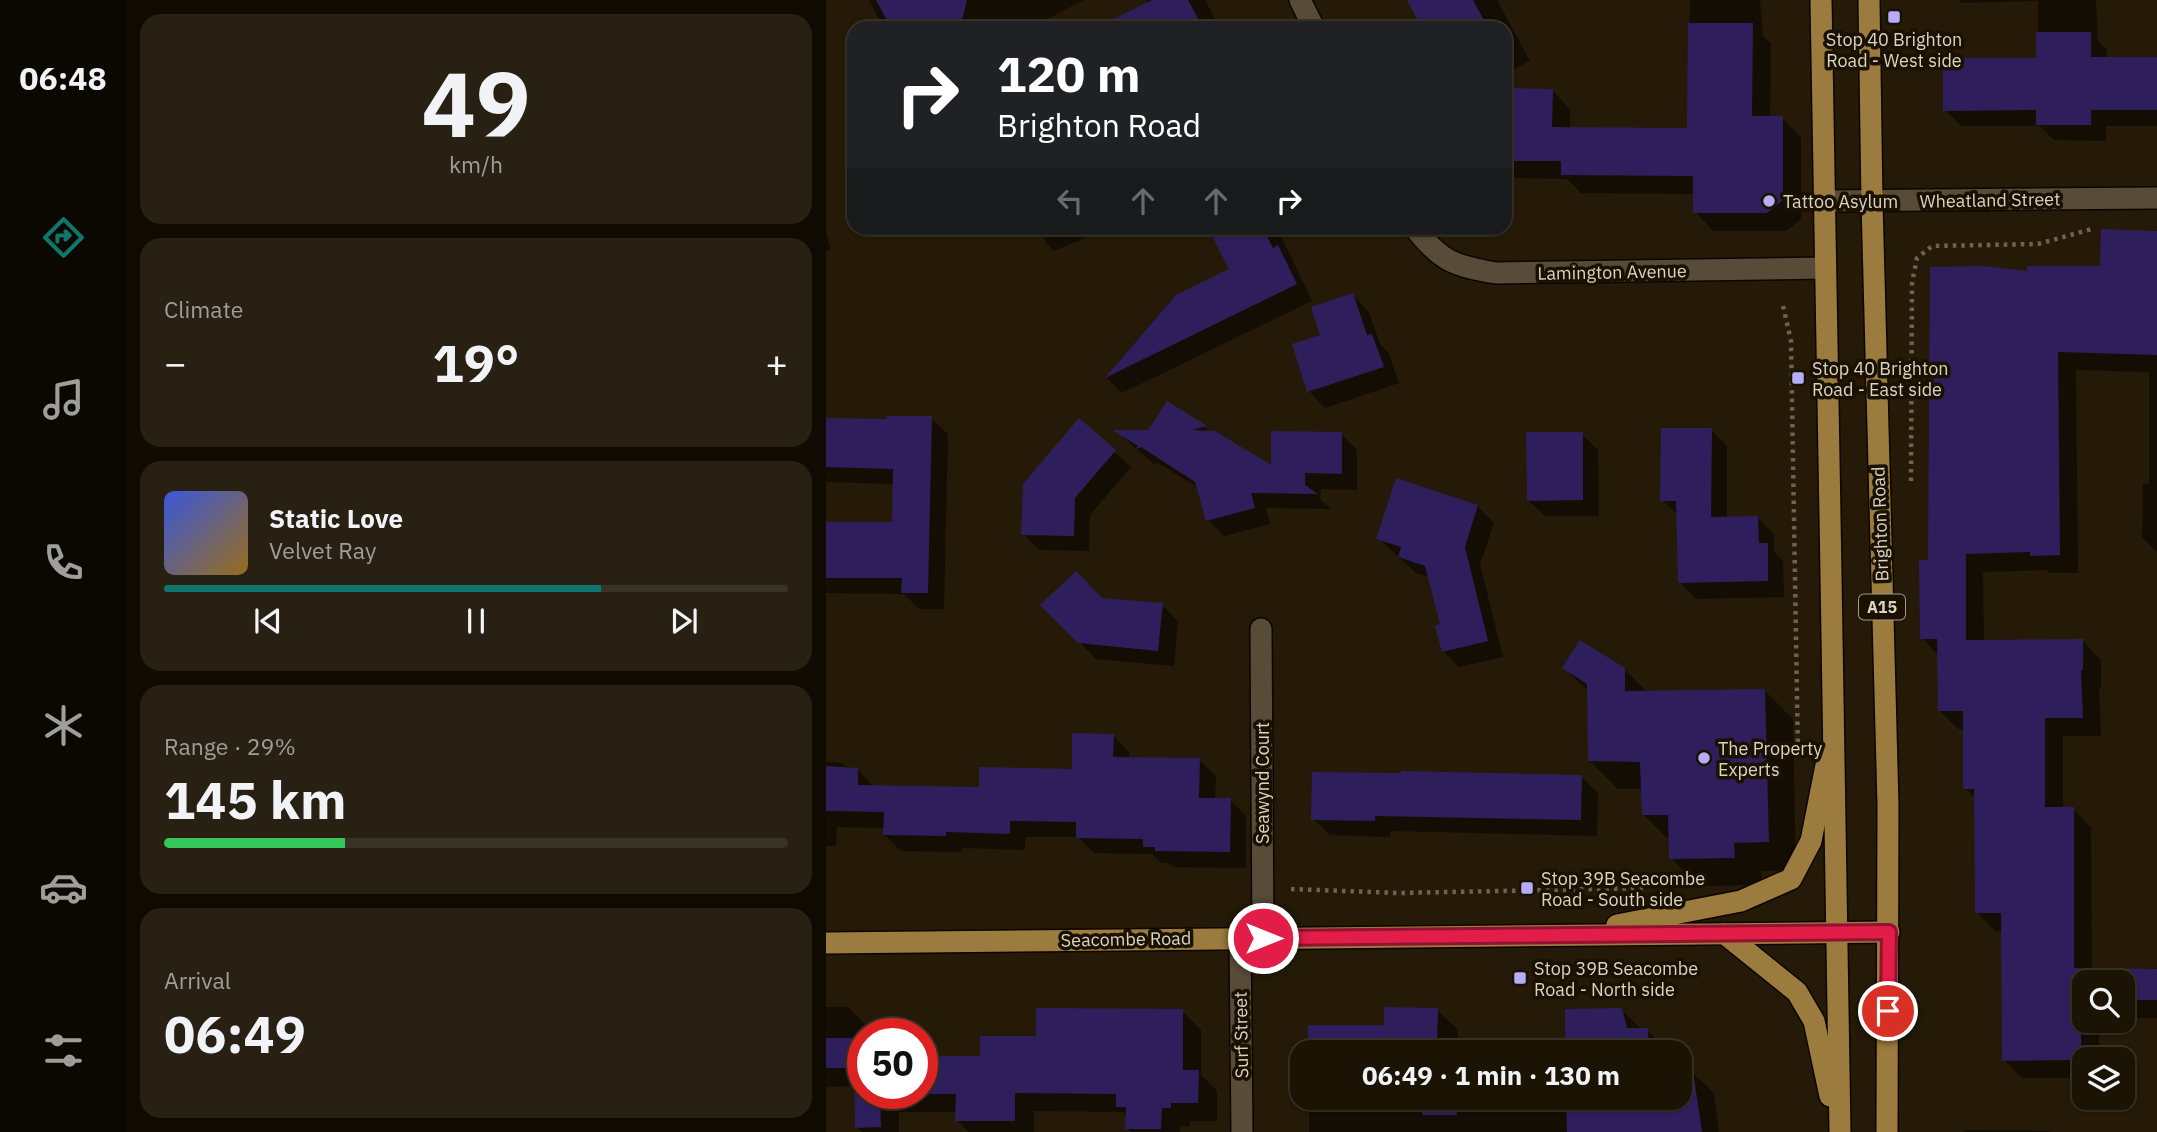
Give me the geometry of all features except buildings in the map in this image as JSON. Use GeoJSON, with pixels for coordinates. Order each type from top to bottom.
{"type":"FeatureCollection","features":[{"type":"Feature","properties":{"kind":"main road","name":"A15"},"geometry":{"type":"LineString","coordinates":[[1821,0],[1835,716],[1839,1132]]}},
{"type":"Feature","properties":{"kind":"main road","name":"Brighton Road"},"geometry":{"type":"LineString","coordinates":[[1869,0],[1888,805],[1887,1132]]}},
{"type":"Feature","properties":{"kind":"main road"},"geometry":{"type":"LineString","coordinates":[[1563,935],[1741,901],[1791,879],[1811,841],[1835,716]]}},
{"type":"Feature","properties":{"kind":"main road","name":"Seacombe Road"},"geometry":{"type":"LineString","coordinates":[[826,943],[1889,932]]}},
{"type":"Feature","properties":{"kind":"main road"},"geometry":{"type":"LineString","coordinates":[[1725,934],[1797,992],[1814,1021],[1839,1132]]}},
{"type":"Feature","properties":{"kind":"street"},"geometry":{"type":"LineString","coordinates":[[1300,0],[1310,21]]}},
{"type":"Feature","properties":{"kind":"street","name":"Wheatland Street"},"geometry":{"type":"LineString","coordinates":[[1823,201],[2157,198]]}},
{"type":"Feature","properties":{"kind":"street","name":"Lamington Avenue"},"geometry":{"type":"LineString","coordinates":[[1420,235],[1432,250],[1462,267],[1496,274],[1825,268]]}},
{"type":"Feature","properties":{"kind":"street","name":"Seawynd Court"},"geometry":{"type":"LineString","coordinates":[[1261,629],[1263,938]]}},
{"type":"Feature","properties":{"kind":"street","name":"Surf Street"},"geometry":{"type":"LineString","coordinates":[[1240,938],[1242,1132]]}},
{"type":"Feature","properties":{"kind":"path"},"geometry":{"type":"LineString","coordinates":[[1911,489],[1912,283],[1917,258],[1932,246],[2038,244],[2096,227]]}},
{"type":"Feature","properties":{"kind":"path"},"geometry":{"type":"LineString","coordinates":[[1783,306],[1791,341],[1798,758]]}},
{"type":"Feature","properties":{"kind":"path"},"geometry":{"type":"LineString","coordinates":[[1291,889],[1399,893],[1654,888]]}},
{"type":"Feature","properties":{"kind":"place","name":"Stop 40 Brighton Road - West side"},"geometry":{"type":"Point","coordinates":[1894,17]}},
{"type":"Feature","properties":{"kind":"place","name":"Tattoo Asylum"},"geometry":{"type":"Point","coordinates":[1769,201]}},
{"type":"Feature","properties":{"kind":"place","name":"Stop 40 Brighton Road - East side"},"geometry":{"type":"Point","coordinates":[1798,378]}},
{"type":"Feature","properties":{"kind":"place","name":"The Property Experts"},"geometry":{"type":"Point","coordinates":[1704,758]}},
{"type":"Feature","properties":{"kind":"place","name":"Stop 39B Seacombe Road - South side"},"geometry":{"type":"Point","coordinates":[1527,888]}},
{"type":"Feature","properties":{"kind":"place","name":"Stop 39B Seacombe Road - North side"},"geometry":{"type":"Point","coordinates":[1520,978]}},
{"type":"Feature","properties":{"kind":"route"},"geometry":{"type":"LineString","coordinates":[[1263,938],[1889,932],[1888,1011]]}}]}
